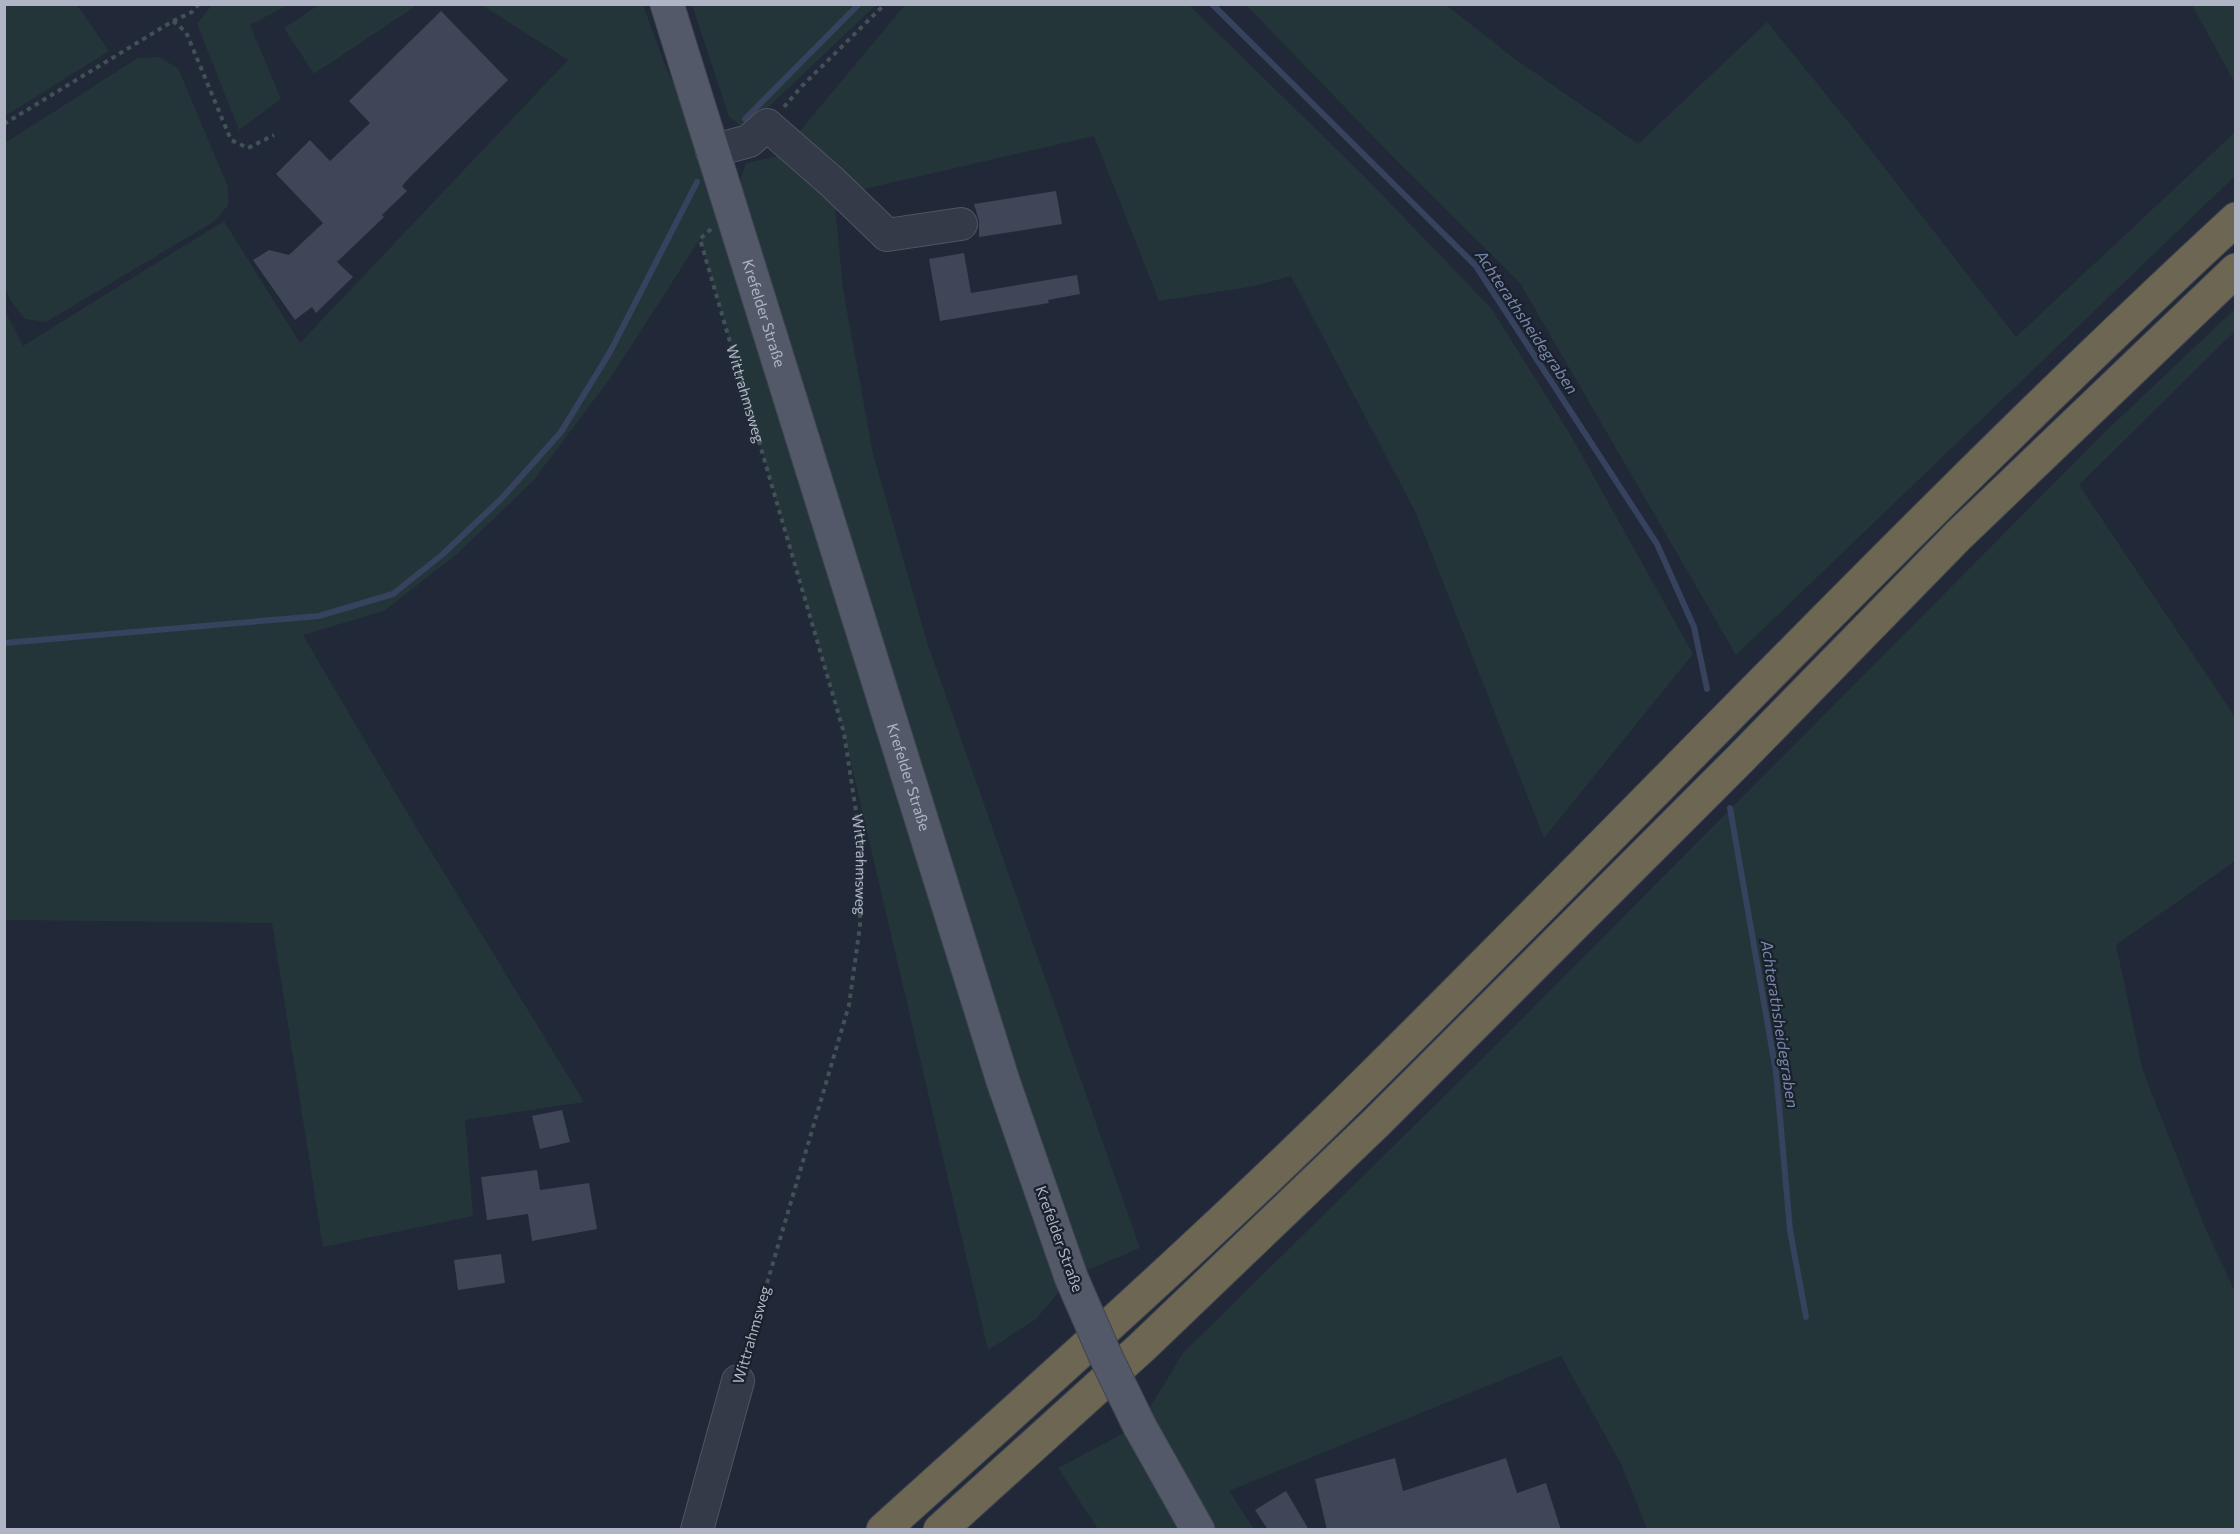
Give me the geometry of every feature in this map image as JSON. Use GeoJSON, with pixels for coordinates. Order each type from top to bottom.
{"type":"FeatureCollection","features":[{"type":"Feature","properties":{"kind":"highway"},"geometry":{"type":"LineString","coordinates":[[883,1530],[1153,1286],[1346,1102],[1937,506],[2235,219]]}},
{"type":"Feature","properties":{"kind":"highway"},"geometry":{"type":"LineString","coordinates":[[939,1530],[1142,1347],[1376,1123],[1959,535],[2235,270]]}},
{"type":"Feature","properties":{"kind":"main road","name":"Krefelder Straße"},"geometry":{"type":"LineString","coordinates":[[667,4],[1002,1081],[1071,1277],[1105,1355],[1139,1425],[1198,1530]]}},
{"type":"Feature","properties":{"kind":"street"},"geometry":{"type":"LineString","coordinates":[[712,150],[749,141],[767,125],[831,180],[887,235],[961,224]]}},
{"type":"Feature","properties":{"kind":"street","name":"Wittrahmsweg"},"geometry":{"type":"LineString","coordinates":[[697,1530],[738,1382]]}},
{"type":"Feature","properties":{"kind":"path"},"geometry":{"type":"LineString","coordinates":[[4,124],[173,21],[192,12],[199,4]]}},
{"type":"Feature","properties":{"kind":"path"},"geometry":{"type":"LineString","coordinates":[[767,125],[802,86],[885,4]]}},
{"type":"Feature","properties":{"kind":"path"},"geometry":{"type":"LineString","coordinates":[[173,21],[186,32],[231,140],[248,148],[274,135]]}},
{"type":"Feature","properties":{"kind":"path","name":"Wittrahmsweg"},"geometry":{"type":"LineString","coordinates":[[731,210],[700,239],[844,733],[861,844],[860,926],[849,1005],[738,1382]]}},
{"type":"Feature","properties":{"kind":"shaded area"},"geometry":{"type":"Polygon","coordinates":[[[5,4],[77,5],[109,51],[5,116],[5,4]]]}},
{"type":"Feature","properties":{"kind":"shaded area"},"geometry":{"type":"Polygon","coordinates":[[[212,5],[288,5],[250,25],[281,99],[239,130],[197,24],[212,5]]]}},
{"type":"Feature","properties":{"kind":"shaded area"},"geometry":{"type":"Polygon","coordinates":[[[319,5],[417,5],[314,74],[284,28],[319,5]]]}},
{"type":"Feature","properties":{"kind":"shaded area"},"geometry":{"type":"Polygon","coordinates":[[[482,5],[643,5],[665,65],[731,210],[746,163],[779,156],[905,5],[1189,5],[1364,176],[1491,308],[1571,436],[1693,654],[1544,838],[1415,511],[1291,276],[1255,286],[1159,301],[1094,136],[834,196],[843,289],[873,454],[926,639],[1140,1248],[1071,1277],[1036,1319],[988,1350],[844,733],[700,239],[611,377],[533,481],[457,554],[384,611],[303,635],[402,804],[584,1102],[465,1120],[473,1216],[323,1247],[272,923],[5,920],[4,309],[23,346],[224,221],[300,343],[568,60],[482,5]]]}},
{"type":"Feature","properties":{"kind":"shaded area"},"geometry":{"type":"Polygon","coordinates":[[[692,5],[876,5],[745,129],[729,117],[692,5]]]}},
{"type":"Feature","properties":{"kind":"shaded area"},"geometry":{"type":"Polygon","coordinates":[[[1246,5],[1446,5],[1515,59],[1638,144],[1767,22],[1859,135],[2016,337],[2235,132],[2235,176],[1736,655],[1520,283],[1392,156],[1246,5]]]}},
{"type":"Feature","properties":{"kind":"shaded area"},"geometry":{"type":"Polygon","coordinates":[[[2192,5],[2235,5],[2235,83],[2192,5]]]}},
{"type":"Feature","properties":{"kind":"shaded area"},"geometry":{"type":"Polygon","coordinates":[[[158,57],[178,68],[228,187],[228,205],[215,221],[46,322],[25,319],[11,301],[5,287],[5,143],[138,58],[158,57]]]}},
{"type":"Feature","properties":{"kind":"shaded area"},"geometry":{"type":"Polygon","coordinates":[[[2235,309],[2235,331],[2079,485],[2235,717],[2235,861],[2116,945],[2143,1071],[2203,1223],[2235,1292],[2235,1529],[1647,1529],[1621,1464],[1561,1356],[1229,1491],[1254,1529],[1098,1529],[1058,1468],[1139,1425],[1183,1353],[1490,1051],[2107,430],[2235,309]]]}},
{"type":"Feature","properties":{"kind":"building"},"geometry":{"type":"Polygon","coordinates":[[[441,11],[508,80],[409,178],[402,186],[407,191],[382,215],[384,217],[337,262],[353,277],[316,313],[312,307],[295,320],[253,260],[269,250],[289,255],[323,223],[276,174],[310,140],[330,161],[370,123],[349,101],[441,11]]]}},
{"type":"Feature","properties":{"kind":"building"},"geometry":{"type":"Polygon","coordinates":[[[1056,191],[1062,224],[979,237],[979,221],[974,204],[1056,191]]]}},
{"type":"Feature","properties":{"kind":"building"},"geometry":{"type":"Polygon","coordinates":[[[964,253],[971,293],[1077,275],[1080,294],[1048,300],[1049,303],[940,321],[929,259],[964,253]]]}},
{"type":"Feature","properties":{"kind":"building"},"geometry":{"type":"Polygon","coordinates":[[[562,1110],[570,1142],[540,1149],[532,1116],[562,1110]]]}},
{"type":"Feature","properties":{"kind":"building"},"geometry":{"type":"Polygon","coordinates":[[[537,1170],[540,1190],[589,1183],[597,1229],[532,1241],[528,1214],[487,1220],[481,1177],[537,1170]]]}},
{"type":"Feature","properties":{"kind":"building"},"geometry":{"type":"Polygon","coordinates":[[[501,1254],[505,1283],[458,1290],[454,1260],[501,1254]]]}},
{"type":"Feature","properties":{"kind":"building"},"geometry":{"type":"Polygon","coordinates":[[[1395,1458],[1403,1491],[1506,1458],[1517,1493],[1546,1483],[1561,1530],[1327,1530],[1315,1479],[1395,1458]]]}},
{"type":"Feature","properties":{"kind":"building"},"geometry":{"type":"Polygon","coordinates":[[[1286,1491],[1309,1530],[1268,1530],[1255,1510],[1286,1491]]]}},
{"type":"Feature","properties":{"kind":"waterway"},"geometry":{"type":"LineString","coordinates":[[745,119],[859,4]]}},
{"type":"Feature","properties":{"kind":"waterway","name":"Achterathsheidegraben"},"geometry":{"type":"LineString","coordinates":[[1212,4],[1476,266],[1657,544],[1694,627],[1707,689]]}},
{"type":"Feature","properties":{"kind":"waterway"},"geometry":{"type":"LineString","coordinates":[[4,643],[319,616],[393,594],[443,554],[502,498],[561,432],[610,352],[697,182]]}},
{"type":"Feature","properties":{"kind":"waterway","name":"Achterathsheidegraben"},"geometry":{"type":"LineString","coordinates":[[1730,808],[1776,1072],[1790,1230],[1806,1317]]}}]}
